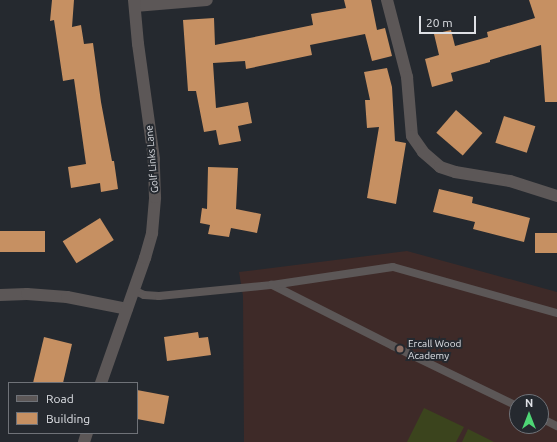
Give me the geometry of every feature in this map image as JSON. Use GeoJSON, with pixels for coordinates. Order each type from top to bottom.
{"type":"FeatureCollection","features":[{"type":"Feature","properties":{"kind":"street"},"geometry":{"type":"LineString","coordinates":[[134,3],[207,0]]}},
{"type":"Feature","properties":{"kind":"street"},"geometry":{"type":"LineString","coordinates":[[387,0],[408,77],[412,136],[416,144],[426,156],[440,167],[455,172],[510,181],[557,196]]}},
{"type":"Feature","properties":{"kind":"street","name":"Golf Links Lane"},"geometry":{"type":"LineString","coordinates":[[101,382],[152,234],[156,183],[134,3]]}},
{"type":"Feature","properties":{"kind":"street"},"geometry":{"type":"LineString","coordinates":[[0,295],[28,294],[67,297],[126,309]]}},
{"type":"Feature","properties":{"kind":"lane"},"geometry":{"type":"LineString","coordinates":[[133,290],[144,295],[159,296],[272,285],[393,267],[557,313]]}},
{"type":"Feature","properties":{"kind":"lane"},"geometry":{"type":"LineString","coordinates":[[272,285],[509,402]]}},
{"type":"Feature","properties":{"kind":"shaded area","name":"Ercall Wood Academy"},"geometry":{"type":"Polygon","coordinates":[[[407,251],[557,292],[557,442],[244,442],[243,296],[239,272],[407,251]]]}},
{"type":"Feature","properties":{"kind":"green space"},"geometry":{"type":"Polygon","coordinates":[[[424,408],[464,427],[456,442],[407,442],[424,408]]]}},
{"type":"Feature","properties":{"kind":"green space"},"geometry":{"type":"Polygon","coordinates":[[[468,429],[494,442],[462,442],[468,429]]]}},
{"type":"Feature","properties":{"kind":"building"},"geometry":{"type":"Polygon","coordinates":[[[52,0],[74,0],[72,27],[81,25],[84,44],[93,43],[101,102],[112,161],[114,161],[118,189],[101,192],[100,183],[71,188],[68,167],[86,164],[74,79],[63,81],[54,20],[50,21],[52,0]]]}},
{"type":"Feature","properties":{"kind":"building"},"geometry":{"type":"Polygon","coordinates":[[[344,0],[371,0],[377,30],[385,28],[392,56],[372,61],[365,34],[310,45],[312,55],[246,69],[245,61],[213,63],[216,108],[248,102],[252,123],[238,126],[241,141],[219,145],[216,130],[204,132],[196,91],[188,91],[183,20],[214,18],[215,45],[313,25],[311,14],[346,8],[344,0]]]}},
{"type":"Feature","properties":{"kind":"building"},"geometry":{"type":"Polygon","coordinates":[[[529,0],[557,0],[557,102],[545,102],[541,45],[451,73],[453,81],[432,87],[425,59],[439,55],[434,34],[451,30],[455,46],[488,37],[487,32],[535,18],[529,0]]]}},
{"type":"Feature","properties":{"kind":"building"},"geometry":{"type":"Polygon","coordinates":[[[387,68],[392,87],[395,141],[406,143],[396,204],[367,198],[379,127],[367,128],[365,100],[370,100],[364,72],[387,68]]]}},
{"type":"Feature","properties":{"kind":"building"},"geometry":{"type":"Polygon","coordinates":[[[456,110],[482,133],[463,156],[436,133],[456,110]]]}},
{"type":"Feature","properties":{"kind":"building"},"geometry":{"type":"Polygon","coordinates":[[[504,116],[535,126],[527,153],[495,143],[504,116]]]}},
{"type":"Feature","properties":{"kind":"building"},"geometry":{"type":"Polygon","coordinates":[[[208,167],[238,168],[236,209],[261,214],[257,233],[231,228],[229,237],[208,234],[210,225],[200,223],[202,208],[207,209],[208,167]]]}},
{"type":"Feature","properties":{"kind":"building"},"geometry":{"type":"Polygon","coordinates":[[[439,189],[473,197],[472,203],[530,218],[524,242],[473,229],[475,222],[433,212],[439,189]]]}},
{"type":"Feature","properties":{"kind":"building"},"geometry":{"type":"Polygon","coordinates":[[[100,218],[114,240],[76,263],[63,241],[100,218]]]}},
{"type":"Feature","properties":{"kind":"building"},"geometry":{"type":"Polygon","coordinates":[[[0,231],[45,231],[45,252],[0,252],[0,231]]]}},
{"type":"Feature","properties":{"kind":"building"},"geometry":{"type":"Polygon","coordinates":[[[535,233],[557,233],[557,253],[535,253],[535,233]]]}},
{"type":"Feature","properties":{"kind":"building"},"geometry":{"type":"Polygon","coordinates":[[[198,332],[199,338],[208,337],[211,355],[167,361],[164,337],[198,332]]]}},
{"type":"Feature","properties":{"kind":"building"},"geometry":{"type":"Polygon","coordinates":[[[44,337],[72,344],[63,382],[33,382],[44,337]]]}},
{"type":"Feature","properties":{"kind":"building"},"geometry":{"type":"Polygon","coordinates":[[[138,390],[169,396],[164,424],[138,419],[138,390]]]}},
{"type":"Feature","properties":{"kind":"place","name":"Ercall Wood Academy"},"geometry":{"type":"Point","coordinates":[400,349]}}]}
